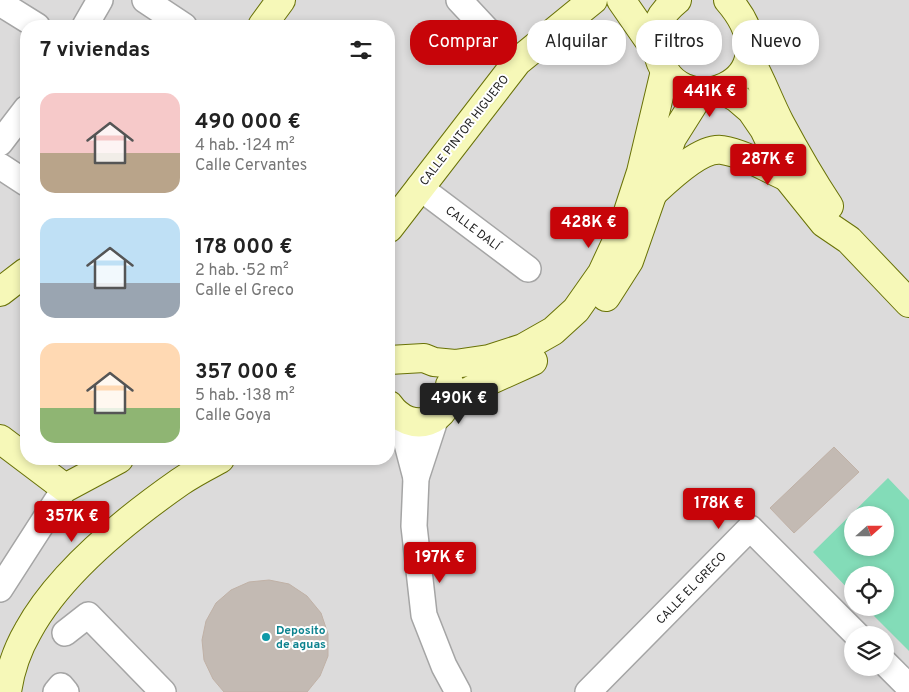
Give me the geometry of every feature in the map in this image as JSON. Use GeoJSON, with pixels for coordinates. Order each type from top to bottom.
{"type":"FeatureCollection","features":[{"type":"Feature","properties":{"kind":"main road"},"geometry":{"type":"LineString","coordinates":[[266,20],[281,0]]}},
{"type":"Feature","properties":{"kind":"main road","name":"CALLE PINTOR HIGUERO"},"geometry":{"type":"LineString","coordinates":[[517,62],[593,0]]}},
{"type":"Feature","properties":{"kind":"main road"},"geometry":{"type":"LineString","coordinates":[[621,0],[636,23]]}},
{"type":"Feature","properties":{"kind":"main road"},"geometry":{"type":"LineString","coordinates":[[659,20],[666,10],[677,0]]}},
{"type":"Feature","properties":{"kind":"main road"},"geometry":{"type":"LineString","coordinates":[[728,0],[742,20]]}},
{"type":"Feature","properties":{"kind":"main road","name":"CALLE PINTOR HIGUERO"},"geometry":{"type":"LineString","coordinates":[[395,220],[515,65]]}},
{"type":"Feature","properties":{"kind":"main road"},"geometry":{"type":"LineString","coordinates":[[395,365],[414,357],[434,362],[455,364],[489,359],[523,348],[553,331],[576,310],[602,273],[622,230],[641,172],[660,65]]}},
{"type":"Feature","properties":{"kind":"main road"},"geometry":{"type":"LineString","coordinates":[[664,65],[674,81],[686,89],[711,91],[737,98],[751,110],[764,129],[787,177],[824,222],[849,240],[909,303]]}},
{"type":"Feature","properties":{"kind":"main road"},"geometry":{"type":"LineString","coordinates":[[395,413],[409,421],[418,423],[428,421],[482,384],[558,347],[588,322],[605,300],[629,261],[672,138],[711,91],[733,82],[743,73],[747,65]]}},
{"type":"Feature","properties":{"kind":"main road"},"geometry":{"type":"LineString","coordinates":[[753,65],[780,122],[849,240]]}},
{"type":"Feature","properties":{"kind":"main road"},"geometry":{"type":"LineString","coordinates":[[654,192],[679,168],[707,153],[720,150],[750,159],[787,177]]}},
{"type":"Feature","properties":{"kind":"main road"},"geometry":{"type":"LineString","coordinates":[[0,292],[20,277]]}},
{"type":"Feature","properties":{"kind":"main road"},"geometry":{"type":"LineString","coordinates":[[434,362],[447,375],[450,384],[450,394],[442,410]]}},
{"type":"Feature","properties":{"kind":"main road"},"geometry":{"type":"LineString","coordinates":[[0,439],[20,454]]}},
{"type":"Feature","properties":{"kind":"main road"},"geometry":{"type":"LineString","coordinates":[[34,465],[65,488],[108,465]]}},
{"type":"Feature","properties":{"kind":"main road"},"geometry":{"type":"LineString","coordinates":[[6,692],[17,652],[28,630],[48,601],[74,571],[120,528],[181,481],[209,465]]}},
{"type":"Feature","properties":{"kind":"street"},"geometry":{"type":"LineString","coordinates":[[88,20],[100,0]]}},
{"type":"Feature","properties":{"kind":"street"},"geometry":{"type":"LineString","coordinates":[[145,0],[175,20]]}},
{"type":"Feature","properties":{"kind":"street"},"geometry":{"type":"LineString","coordinates":[[459,0],[478,20]]}},
{"type":"Feature","properties":{"kind":"street"},"geometry":{"type":"LineString","coordinates":[[0,144],[20,117]]}},
{"type":"Feature","properties":{"kind":"street"},"geometry":{"type":"LineString","coordinates":[[0,166],[20,179]]}},
{"type":"Feature","properties":{"kind":"street","name":"CALLE DALÍ"},"geometry":{"type":"LineString","coordinates":[[419,187],[528,268]]}},
{"type":"Feature","properties":{"kind":"street"},"geometry":{"type":"LineString","coordinates":[[442,410],[416,478],[414,526],[424,615],[444,666],[458,692]]}},
{"type":"Feature","properties":{"kind":"street"},"geometry":{"type":"LineString","coordinates":[[395,418],[416,478]]}},
{"type":"Feature","properties":{"kind":"street"},"geometry":{"type":"LineString","coordinates":[[0,589],[65,488]]}},
{"type":"Feature","properties":{"kind":"street","name":"CALLE EL GRECO"},"geometry":{"type":"LineString","coordinates":[[588,692],[750,528],[848,626]]}},
{"type":"Feature","properties":{"kind":"street"},"geometry":{"type":"LineString","coordinates":[[65,633],[88,615],[148,687]]}},
{"type":"Feature","properties":{"kind":"street"},"geometry":{"type":"LineString","coordinates":[[894,672],[909,687]]}},
{"type":"Feature","properties":{"kind":"street"},"geometry":{"type":"LineString","coordinates":[[56,692],[61,686],[66,692]]}},
{"type":"Feature","properties":{"kind":"shaded area"},"geometry":{"type":"Polygon","coordinates":[[[0,0],[909,0],[909,692],[0,692],[0,0]]]}},
{"type":"Feature","properties":{"kind":"green space"},"geometry":{"type":"Polygon","coordinates":[[[888,478],[909,500],[909,651],[894,636],[894,626],[884,626],[874,616],[894,616],[894,566],[844,566],[844,585],[813,552],[844,521],[844,556],[894,556],[894,506],[860,506],[888,478]]]}},
{"type":"Feature","properties":{"kind":"building"},"geometry":{"type":"Polygon","coordinates":[[[834,447],[859,472],[794,533],[770,508],[834,447]]]}},
{"type":"Feature","properties":{"kind":"building","name":"Deposito de aguas"},"geometry":{"type":"Polygon","coordinates":[[[269,580],[289,584],[307,596],[321,613],[328,634],[328,656],[320,676],[307,692],[224,692],[213,679],[204,660],[202,640],[206,621],[216,603],[231,590],[249,582],[269,580]]]}},
{"type":"Feature","properties":{"kind":"place","name":"Deposito de aguas"},"geometry":{"type":"Point","coordinates":[266,637]}}]}
